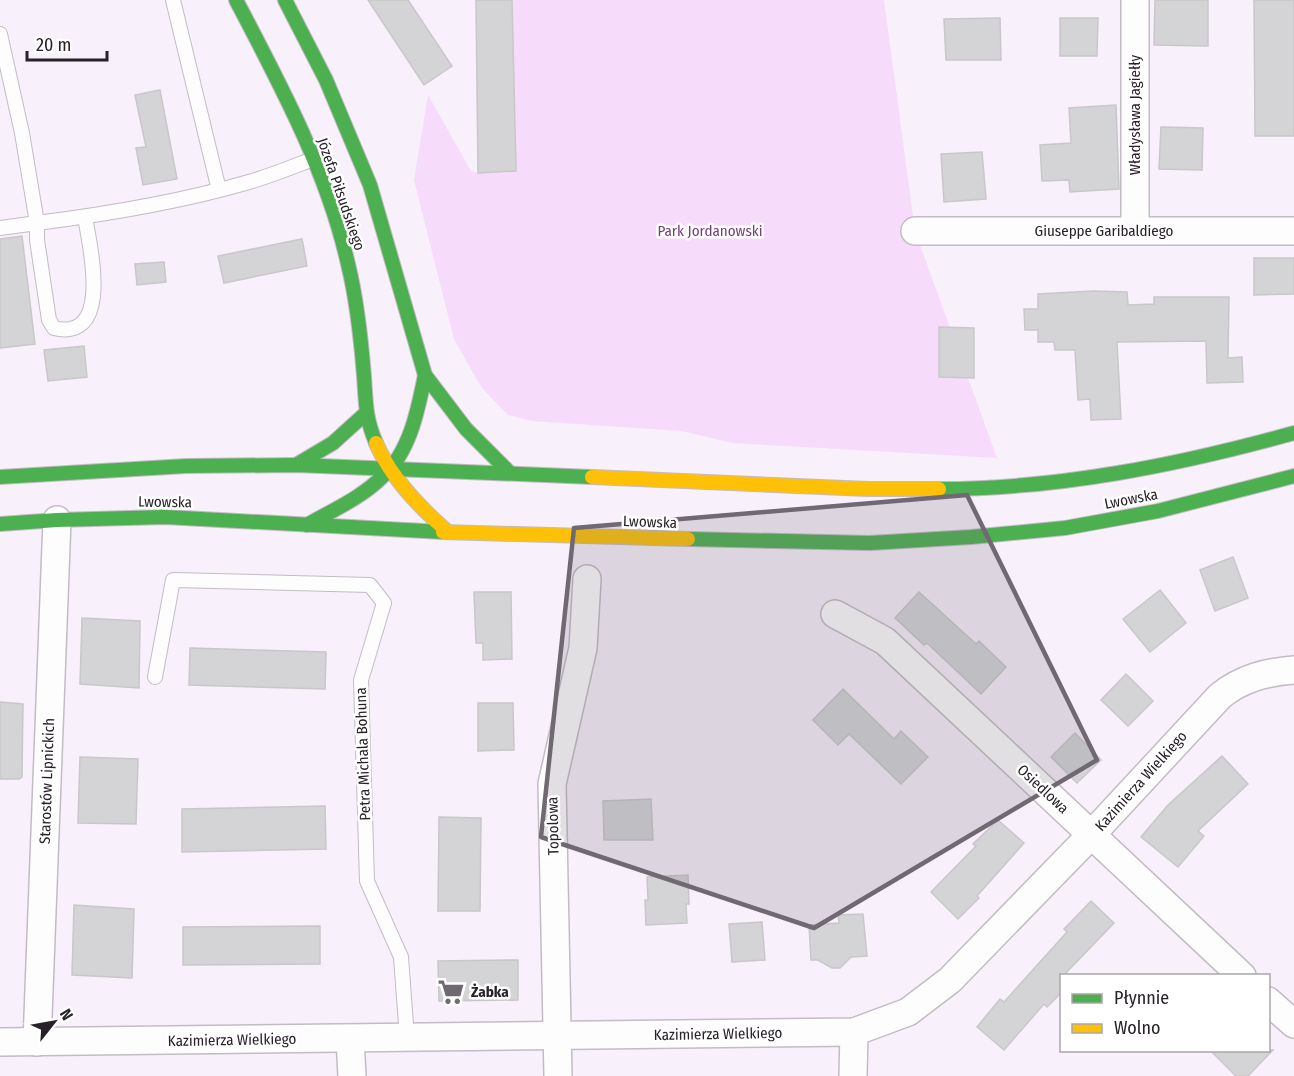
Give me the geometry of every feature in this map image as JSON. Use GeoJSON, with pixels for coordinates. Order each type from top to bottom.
{"type":"FeatureCollection","features":[{"type":"Feature","properties":{"kind":"main road","name":"Józefa Piłsudskiego"},"geometry":{"type":"LineString","coordinates":[[236,0],[287,99],[313,159],[344,248],[361,349],[365,414],[375,441],[407,492],[448,532]]}},
{"type":"Feature","properties":{"kind":"main road","name":"Józefa Piłsudskiego"},"geometry":{"type":"LineString","coordinates":[[285,0],[326,80],[370,185],[425,375],[465,429],[510,472]]}},
{"type":"Feature","properties":{"kind":"main road","name":"Józefa Piłsudskiego"},"geometry":{"type":"LineString","coordinates":[[307,525],[351,500],[391,468],[415,421],[425,375]]}},
{"type":"Feature","properties":{"kind":"main road"},"geometry":{"type":"LineString","coordinates":[[296,465],[333,445],[365,414]]}},
{"type":"Feature","properties":{"kind":"main road","name":"Lwowska"},"geometry":{"type":"LineString","coordinates":[[0,477],[186,466],[296,465],[510,472],[868,489],[966,489],[1053,482],[1142,470],[1230,451],[1294,433]]}},
{"type":"Feature","properties":{"kind":"main road","name":"Lwowska"},"geometry":{"type":"LineString","coordinates":[[0,524],[165,517],[448,532],[870,543],[1065,528],[1158,511],[1294,476]]}},
{"type":"Feature","properties":{"kind":"street","name":"Władysława Jagiełły"},"geometry":{"type":"LineString","coordinates":[[1135,0],[1135,230]]}},
{"type":"Feature","properties":{"kind":"street","name":"Giuseppe Garibaldiego"},"geometry":{"type":"LineString","coordinates":[[915,231],[1294,231]]}},
{"type":"Feature","properties":{"kind":"street","name":"Starostów Lipnickich"},"geometry":{"type":"LineString","coordinates":[[37,1042],[57,520]]}},
{"type":"Feature","properties":{"kind":"street","name":"Topolowa"},"geometry":{"type":"LineString","coordinates":[[558,1076],[555,1036],[552,784],[583,648],[587,579]]}},
{"type":"Feature","properties":{"kind":"street","name":"Osiedlowa"},"geometry":{"type":"LineString","coordinates":[[835,614],[885,641],[1241,974]]}},
{"type":"Feature","properties":{"kind":"street","name":"Kazimierza Wielkiego"},"geometry":{"type":"LineString","coordinates":[[0,1042],[854,1032],[908,1012],[950,980],[1091,835],[1207,708],[1232,687],[1260,675],[1294,670]]}},
{"type":"Feature","properties":{"kind":"street"},"geometry":{"type":"LineString","coordinates":[[1270,1001],[1294,1024]]}},
{"type":"Feature","properties":{"kind":"street"},"geometry":{"type":"LineString","coordinates":[[854,1032],[854,1076]]}},
{"type":"Feature","properties":{"kind":"street"},"geometry":{"type":"LineString","coordinates":[[350,1039],[352,1076]]}},
{"type":"Feature","properties":{"kind":"lane"},"geometry":{"type":"LineString","coordinates":[[173,0],[219,190]]}},
{"type":"Feature","properties":{"kind":"lane"},"geometry":{"type":"LineString","coordinates":[[0,34],[22,133],[37,223],[37,240],[49,320],[54,328],[62,330],[73,329],[81,324],[87,317],[93,295],[95,282],[85,217]]}},
{"type":"Feature","properties":{"kind":"lane"},"geometry":{"type":"LineString","coordinates":[[0,228],[85,217],[178,200],[250,182],[313,159]]}},
{"type":"Feature","properties":{"kind":"lane","name":"Petra Michala Bohuna"},"geometry":{"type":"LineString","coordinates":[[155,676],[173,580],[370,585],[384,603],[361,680],[367,881],[402,957],[407,1038]]}},
{"type":"Feature","properties":{"kind":"highlighted area"},"geometry":{"type":"Polygon","coordinates":[[[967,495],[1097,760],[814,928],[541,837],[574,528],[967,495]]]}},
{"type":"Feature","properties":{"kind":"green space","name":"Park Jordanowski"},"geometry":{"type":"Polygon","coordinates":[[[512,0],[884,0],[915,231],[997,458],[733,443],[681,431],[532,421],[508,415],[481,387],[454,339],[414,180],[428,95],[471,171],[478,173],[516,171],[512,0]]]}},
{"type":"Feature","properties":{"kind":"building"},"geometry":{"type":"Polygon","coordinates":[[[368,0],[408,0],[452,66],[424,85],[368,0]]]}},
{"type":"Feature","properties":{"kind":"building"},"geometry":{"type":"Polygon","coordinates":[[[476,0],[512,0],[516,171],[478,173],[476,0]]]}},
{"type":"Feature","properties":{"kind":"building"},"geometry":{"type":"Polygon","coordinates":[[[1155,0],[1208,0],[1208,46],[1154,45],[1155,0]]]}},
{"type":"Feature","properties":{"kind":"building"},"geometry":{"type":"Polygon","coordinates":[[[1254,0],[1294,0],[1294,136],[1255,136],[1254,0]]]}},
{"type":"Feature","properties":{"kind":"building"},"geometry":{"type":"Polygon","coordinates":[[[1000,18],[1001,60],[946,60],[944,19],[1000,18]]]}},
{"type":"Feature","properties":{"kind":"building"},"geometry":{"type":"Polygon","coordinates":[[[1060,18],[1098,18],[1097,56],[1060,56],[1060,18]]]}},
{"type":"Feature","properties":{"kind":"building"},"geometry":{"type":"Polygon","coordinates":[[[160,90],[177,179],[143,185],[136,148],[146,147],[135,95],[160,90]]]}},
{"type":"Feature","properties":{"kind":"building"},"geometry":{"type":"Polygon","coordinates":[[[1116,105],[1119,189],[1070,192],[1069,180],[1042,181],[1040,145],[1071,143],[1069,108],[1116,105]]]}},
{"type":"Feature","properties":{"kind":"building"},"geometry":{"type":"Polygon","coordinates":[[[1161,127],[1203,128],[1202,170],[1159,169],[1161,127]]]}},
{"type":"Feature","properties":{"kind":"building"},"geometry":{"type":"Polygon","coordinates":[[[982,152],[986,199],[944,202],[941,154],[982,152]]]}},
{"type":"Feature","properties":{"kind":"building"},"geometry":{"type":"Polygon","coordinates":[[[22,236],[35,344],[0,348],[0,239],[22,236]]]}},
{"type":"Feature","properties":{"kind":"building"},"geometry":{"type":"Polygon","coordinates":[[[302,239],[307,266],[224,283],[218,256],[302,239]]]}},
{"type":"Feature","properties":{"kind":"building"},"geometry":{"type":"Polygon","coordinates":[[[1254,258],[1294,258],[1294,294],[1254,295],[1254,258]]]}},
{"type":"Feature","properties":{"kind":"building"},"geometry":{"type":"Polygon","coordinates":[[[164,262],[166,282],[137,285],[135,264],[164,262]]]}},
{"type":"Feature","properties":{"kind":"building"},"geometry":{"type":"Polygon","coordinates":[[[1127,292],[1128,305],[1154,304],[1154,297],[1229,297],[1228,358],[1242,357],[1243,382],[1207,383],[1206,341],[1117,342],[1121,419],[1091,420],[1090,399],[1078,400],[1075,350],[1055,350],[1054,342],[1038,342],[1038,330],[1025,330],[1024,309],[1038,309],[1038,294],[1127,292]]]}},
{"type":"Feature","properties":{"kind":"building"},"geometry":{"type":"Polygon","coordinates":[[[939,327],[974,328],[974,378],[939,377],[939,327]]]}},
{"type":"Feature","properties":{"kind":"building"},"geometry":{"type":"Polygon","coordinates":[[[84,346],[87,377],[48,381],[44,350],[84,346]]]}},
{"type":"Feature","properties":{"kind":"building"},"geometry":{"type":"Polygon","coordinates":[[[1233,557],[1248,598],[1215,611],[1200,570],[1233,557]]]}},
{"type":"Feature","properties":{"kind":"building"},"geometry":{"type":"Polygon","coordinates":[[[1160,590],[1186,623],[1150,652],[1123,619],[1160,590]]]}},
{"type":"Feature","properties":{"kind":"building"},"geometry":{"type":"Polygon","coordinates":[[[474,592],[511,592],[512,659],[483,660],[483,643],[476,643],[474,592]]]}},
{"type":"Feature","properties":{"kind":"building"},"geometry":{"type":"Polygon","coordinates":[[[919,592],[976,644],[979,641],[1006,667],[981,694],[927,643],[924,645],[895,618],[919,592]]]}},
{"type":"Feature","properties":{"kind":"building"},"geometry":{"type":"Polygon","coordinates":[[[82,618],[140,621],[139,688],[80,684],[82,618]]]}},
{"type":"Feature","properties":{"kind":"building"},"geometry":{"type":"Polygon","coordinates":[[[190,648],[326,652],[325,689],[189,685],[190,648]]]}},
{"type":"Feature","properties":{"kind":"building"},"geometry":{"type":"Polygon","coordinates":[[[1126,674],[1153,701],[1128,726],[1101,700],[1126,674]]]}},
{"type":"Feature","properties":{"kind":"building"},"geometry":{"type":"Polygon","coordinates":[[[843,689],[894,739],[901,731],[928,757],[901,784],[849,734],[838,745],[813,720],[843,689]]]}},
{"type":"Feature","properties":{"kind":"building"},"geometry":{"type":"Polygon","coordinates":[[[0,702],[23,704],[22,777],[19,779],[0,779],[0,702]]]}},
{"type":"Feature","properties":{"kind":"building"},"geometry":{"type":"Polygon","coordinates":[[[478,703],[513,703],[514,750],[478,751],[478,703]]]}},
{"type":"Feature","properties":{"kind":"building"},"geometry":{"type":"Polygon","coordinates":[[[1075,733],[1101,760],[1077,783],[1051,757],[1075,733]]]}},
{"type":"Feature","properties":{"kind":"building"},"geometry":{"type":"Polygon","coordinates":[[[1222,756],[1248,784],[1198,831],[1204,836],[1178,867],[1141,837],[1168,805],[1222,756]]]}},
{"type":"Feature","properties":{"kind":"building"},"geometry":{"type":"Polygon","coordinates":[[[80,757],[138,759],[136,824],[78,823],[80,757]]]}},
{"type":"Feature","properties":{"kind":"building"},"geometry":{"type":"Polygon","coordinates":[[[651,799],[653,840],[604,840],[603,801],[651,799]]]}},
{"type":"Feature","properties":{"kind":"building"},"geometry":{"type":"Polygon","coordinates":[[[325,806],[326,849],[182,852],[182,809],[325,806]]]}},
{"type":"Feature","properties":{"kind":"building"},"geometry":{"type":"Polygon","coordinates":[[[439,817],[481,818],[480,911],[438,911],[439,817]]]}},
{"type":"Feature","properties":{"kind":"building"},"geometry":{"type":"Polygon","coordinates":[[[998,820],[1024,843],[977,896],[979,898],[958,919],[931,892],[976,846],[973,844],[998,820]]]}},
{"type":"Feature","properties":{"kind":"building"},"geometry":{"type":"Polygon","coordinates":[[[688,875],[687,923],[646,925],[647,877],[688,875]]]}},
{"type":"Feature","properties":{"kind":"building"},"geometry":{"type":"Polygon","coordinates":[[[1091,901],[1114,923],[1065,974],[1060,974],[1060,994],[1047,1007],[1044,1004],[1004,1050],[977,1027],[1000,999],[1004,1002],[1067,932],[1064,929],[1091,901]]]}},
{"type":"Feature","properties":{"kind":"building"},"geometry":{"type":"Polygon","coordinates":[[[74,905],[134,909],[132,978],[72,975],[74,905]]]}},
{"type":"Feature","properties":{"kind":"building"},"geometry":{"type":"Polygon","coordinates":[[[863,914],[867,956],[851,957],[840,968],[832,968],[818,960],[811,960],[809,925],[839,923],[838,915],[863,914]]]}},
{"type":"Feature","properties":{"kind":"building"},"geometry":{"type":"Polygon","coordinates":[[[762,922],[765,960],[732,962],[729,924],[762,922]]]}},
{"type":"Feature","properties":{"kind":"building"},"geometry":{"type":"Polygon","coordinates":[[[320,926],[320,964],[183,965],[183,927],[320,926]]]}},
{"type":"Feature","properties":{"kind":"building"},"geometry":{"type":"Polygon","coordinates":[[[518,960],[518,1000],[439,1001],[438,961],[518,960]]]}},
{"type":"Feature","properties":{"kind":"building"},"geometry":{"type":"Polygon","coordinates":[[[1273,1050],[1248,1076],[1236,1076],[1212,1052],[1270,1052],[1273,1050]]]}},
{"type":"Feature","properties":{"kind":"traffic: fast"},"geometry":{"type":"LineString","coordinates":[[236,0],[301,129],[339,229],[354,291],[367,410],[376,443]]}},
{"type":"Feature","properties":{"kind":"traffic: fast"},"geometry":{"type":"LineString","coordinates":[[285,0],[326,80],[370,185],[425,375],[466,429],[510,473]]}},
{"type":"Feature","properties":{"kind":"traffic: fast"},"geometry":{"type":"LineString","coordinates":[[307,525],[365,491],[392,467],[411,430],[425,375]]}},
{"type":"Feature","properties":{"kind":"traffic: fast"},"geometry":{"type":"LineString","coordinates":[[296,465],[333,443],[365,414]]}},
{"type":"Feature","properties":{"kind":"traffic: fast"},"geometry":{"type":"LineString","coordinates":[[939,489],[1029,485],[1118,473],[1162,465],[1294,433]]}},
{"type":"Feature","properties":{"kind":"traffic: fast"},"geometry":{"type":"LineString","coordinates":[[0,477],[186,466],[296,465],[592,477]]}},
{"type":"Feature","properties":{"kind":"traffic: fast"},"geometry":{"type":"LineString","coordinates":[[688,539],[870,543],[1065,528],[1158,511],[1294,476]]}},
{"type":"Feature","properties":{"kind":"traffic: fast"},"geometry":{"type":"LineString","coordinates":[[0,524],[165,517],[443,532]]}},
{"type":"Feature","properties":{"kind":"traffic: slow"},"geometry":{"type":"LineString","coordinates":[[376,443],[398,480],[448,532]]}},
{"type":"Feature","properties":{"kind":"traffic: slow"},"geometry":{"type":"LineString","coordinates":[[592,477],[868,489],[939,489]]}},
{"type":"Feature","properties":{"kind":"traffic: slow"},"geometry":{"type":"LineString","coordinates":[[443,532],[688,539]]}},
{"type":"Feature","properties":{"kind":"place","name":"Żabka"},"geometry":{"type":"Point","coordinates":[451,992]}}]}
